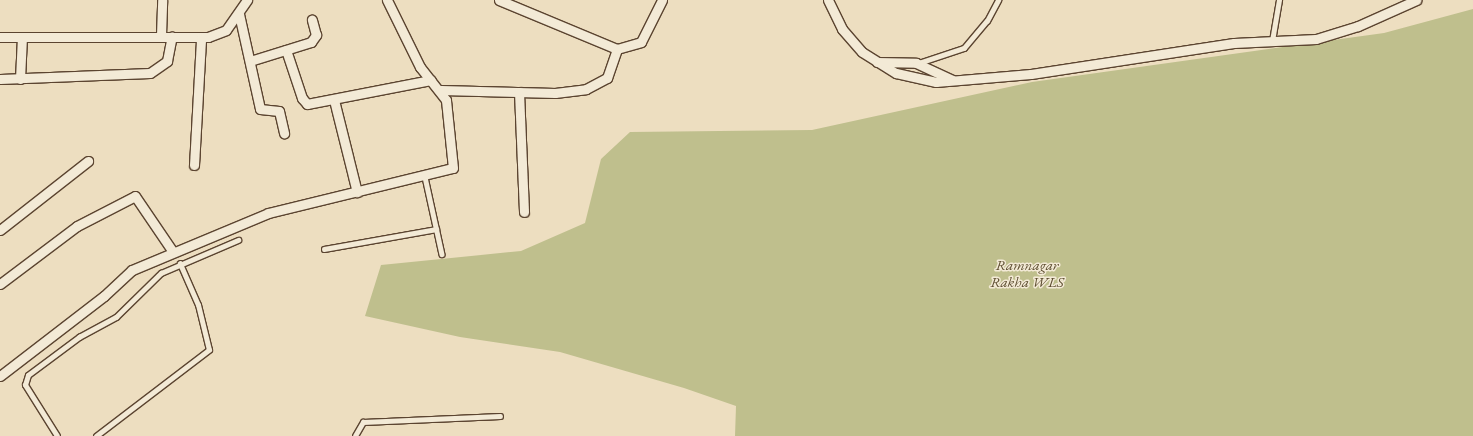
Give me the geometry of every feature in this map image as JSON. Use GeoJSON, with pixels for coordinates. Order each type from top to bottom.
{"type":"FeatureCollection","features":[{"type":"Feature","properties":{"kind":"street"},"geometry":{"type":"LineString","coordinates":[[161,34],[162,0]]}},
{"type":"Feature","properties":{"kind":"street"},"geometry":{"type":"LineString","coordinates":[[0,37],[161,34],[202,38],[226,30],[239,14],[247,0]]}},
{"type":"Feature","properties":{"kind":"street"},"geometry":{"type":"LineString","coordinates":[[0,376],[104,296],[126,273],[268,213],[448,172],[454,164],[446,100],[441,90],[431,80],[416,60],[387,0]]}},
{"type":"Feature","properties":{"kind":"street"},"geometry":{"type":"LineString","coordinates":[[499,0],[617,48],[641,42],[662,0]]}},
{"type":"Feature","properties":{"kind":"street"},"geometry":{"type":"LineString","coordinates":[[828,0],[848,38],[876,62],[922,80],[952,80],[1031,74],[1169,52],[1331,36],[1416,0]]}},
{"type":"Feature","properties":{"kind":"street"},"geometry":{"type":"LineString","coordinates":[[239,14],[260,109],[279,111],[284,133]]}},
{"type":"Feature","properties":{"kind":"street"},"geometry":{"type":"LineString","coordinates":[[250,61],[286,50],[314,39],[316,35],[312,20]]}},
{"type":"Feature","properties":{"kind":"street"},"geometry":{"type":"LineString","coordinates":[[0,79],[150,73],[167,61],[172,36]]}},
{"type":"Feature","properties":{"kind":"street"},"geometry":{"type":"LineString","coordinates":[[20,79],[22,37]]}},
{"type":"Feature","properties":{"kind":"street"},"geometry":{"type":"LineString","coordinates":[[194,165],[202,38]]}},
{"type":"Feature","properties":{"kind":"street"},"geometry":{"type":"LineString","coordinates":[[441,90],[570,92],[597,86],[610,72],[617,48]]}},
{"type":"Feature","properties":{"kind":"street"},"geometry":{"type":"LineString","coordinates":[[286,50],[304,102],[312,104],[431,80]]}},
{"type":"Feature","properties":{"kind":"street"},"geometry":{"type":"LineString","coordinates":[[876,62],[916,64],[952,80]]}},
{"type":"Feature","properties":{"kind":"street"},"geometry":{"type":"LineString","coordinates":[[519,92],[524,212]]}},
{"type":"Feature","properties":{"kind":"street"},"geometry":{"type":"LineString","coordinates":[[334,100],[358,192]]}},
{"type":"Feature","properties":{"kind":"street"},"geometry":{"type":"LineString","coordinates":[[0,230],[88,160]]}},
{"type":"Feature","properties":{"kind":"street"},"geometry":{"type":"LineString","coordinates":[[0,284],[77,226],[135,196],[173,252]]}},
{"type":"Feature","properties":{"kind":"lane"},"geometry":{"type":"LineString","coordinates":[[916,64],[947,56],[964,48],[987,21],[998,0]]}},
{"type":"Feature","properties":{"kind":"lane"},"geometry":{"type":"LineString","coordinates":[[1272,41],[1279,0]]}},
{"type":"Feature","properties":{"kind":"lane"},"geometry":{"type":"LineString","coordinates":[[426,177],[442,254]]}},
{"type":"Feature","properties":{"kind":"lane"},"geometry":{"type":"LineString","coordinates":[[324,249],[436,229]]}},
{"type":"Feature","properties":{"kind":"lane"},"geometry":{"type":"LineString","coordinates":[[57,436],[24,379],[69,344],[116,317],[153,278],[180,264],[238,240]]}},
{"type":"Feature","properties":{"kind":"lane"},"geometry":{"type":"LineString","coordinates":[[96,436],[209,350],[198,305],[180,264]]}},
{"type":"Feature","properties":{"kind":"lane"},"geometry":{"type":"LineString","coordinates":[[355,436],[363,422],[500,416]]}},
{"type":"Feature","properties":{"kind":"green space","name":"Ramnagar Rakha WLS"},"geometry":{"type":"Polygon","coordinates":[[[1473,9],[1473,436],[735,436],[736,406],[684,388],[560,352],[460,337],[365,316],[381,265],[521,251],[585,223],[601,159],[630,132],[812,130],[1032,82],[1384,33],[1473,9]]]}}]}
